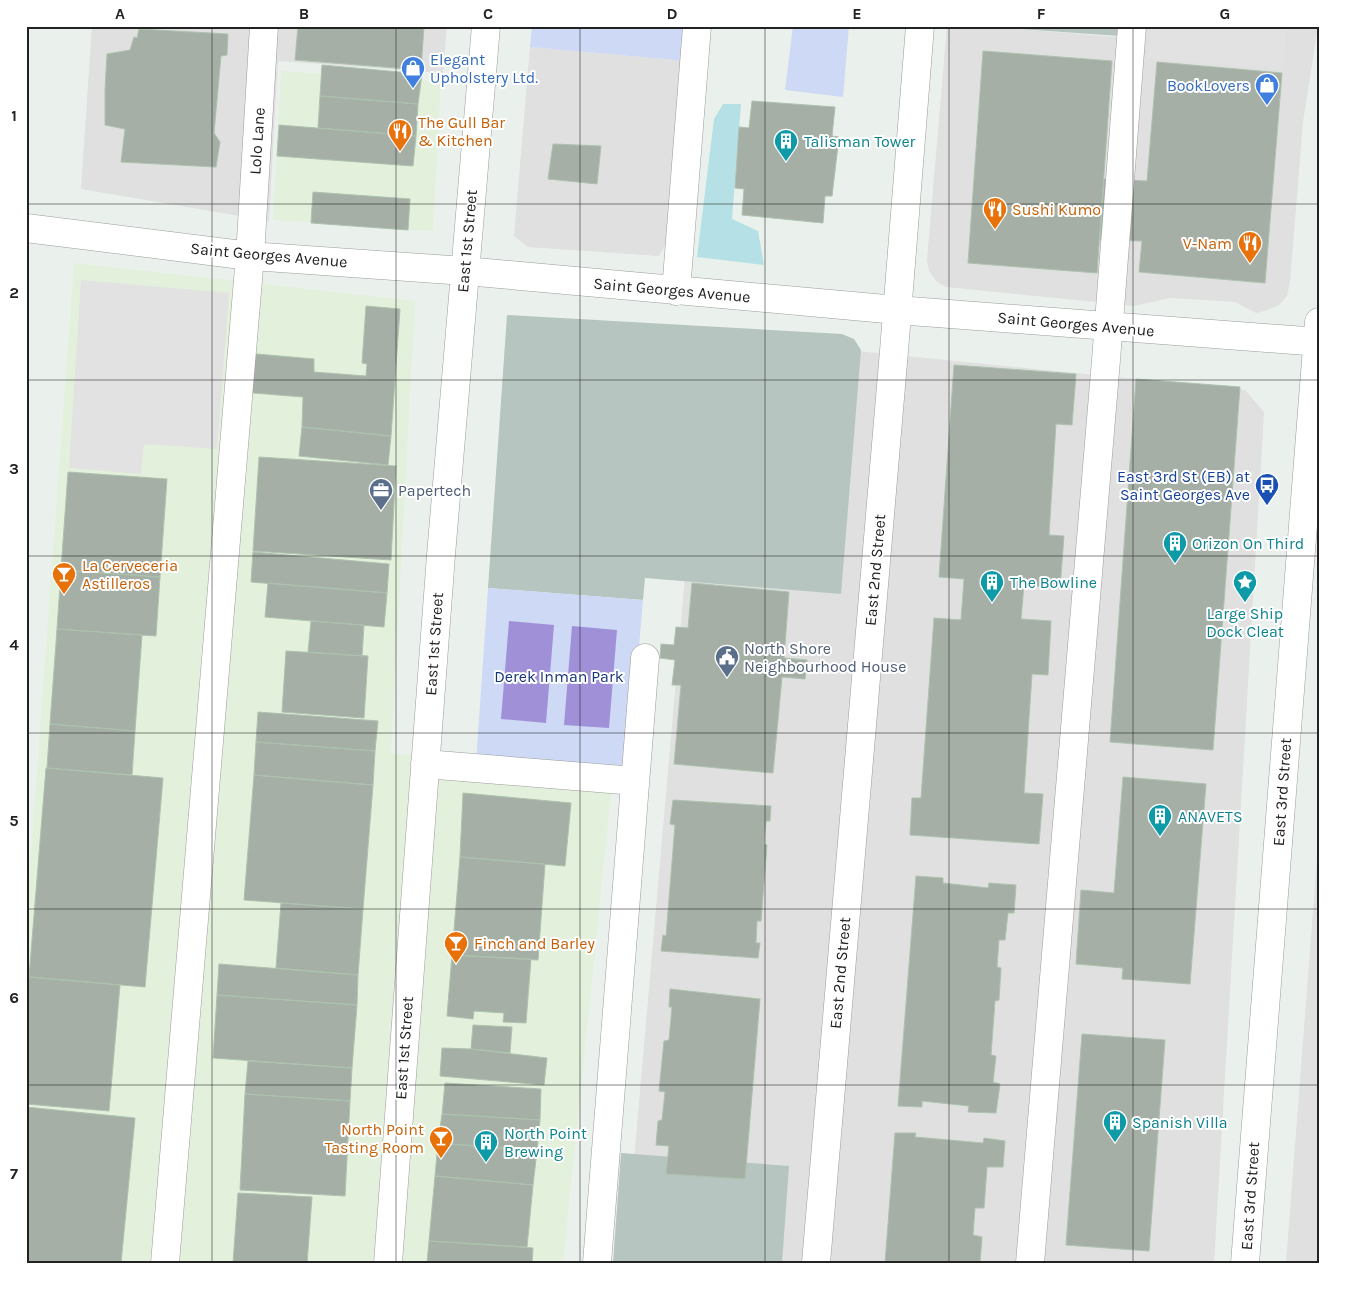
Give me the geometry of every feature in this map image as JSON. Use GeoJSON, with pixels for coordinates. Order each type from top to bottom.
{"type":"FeatureCollection","features":[{"type":"Feature","properties":{"kind":"street","name":"Lolo Lane"},"geometry":{"type":"LineString","coordinates":[[165,1263],[250,256],[264,26]]}},
{"type":"Feature","properties":{"kind":"street","name":"East 1st Street"},"geometry":{"type":"LineString","coordinates":[[388,1263],[464,271],[486,26]]}},
{"type":"Feature","properties":{"kind":"street"},"geometry":{"type":"LineString","coordinates":[[676,291],[697,26]]}},
{"type":"Feature","properties":{"kind":"street","name":"East 2nd Street"},"geometry":{"type":"LineString","coordinates":[[816,1263],[920,26]]}},
{"type":"Feature","properties":{"kind":"street"},"geometry":{"type":"LineString","coordinates":[[1030,1263],[1132,26]]}},
{"type":"Feature","properties":{"kind":"street","name":"Saint Georges Avenue"},"geometry":{"type":"LineString","coordinates":[[26,228],[250,256],[464,271],[897,310],[1108,327],[1318,335]]}},
{"type":"Feature","properties":{"kind":"street","name":"East 3rd Street"},"geometry":{"type":"LineString","coordinates":[[1245,1263],[1318,335]]}},
{"type":"Feature","properties":{"kind":"street"},"geometry":{"type":"LineString","coordinates":[[597,1263],[645,658]]}},
{"type":"Feature","properties":{"kind":"street"},"geometry":{"type":"LineString","coordinates":[[425,764],[635,781]]}},
{"type":"Feature","properties":{"kind":"shaded area"},"geometry":{"type":"Polygon","coordinates":[[[92,26],[447,26],[443,73],[278,61],[269,221],[81,189],[92,26]]]}},
{"type":"Feature","properties":{"kind":"shaded area"},"geometry":{"type":"Polygon","coordinates":[[[947,26],[978,26],[1145,39],[1146,26],[1318,26],[1303,122],[1290,282],[1287,296],[1279,305],[1256,313],[1235,302],[1170,298],[1134,306],[946,287],[937,282],[929,271],[927,260],[947,26]]]}},
{"type":"Feature","properties":{"kind":"shaded area"},"geometry":{"type":"Polygon","coordinates":[[[978,26],[1121,26],[1120,36],[978,26]]]}},
{"type":"Feature","properties":{"kind":"shaded area"},"geometry":{"type":"Polygon","coordinates":[[[1150,26],[1287,26],[1283,70],[1147,58],[1150,26]]]}},
{"type":"Feature","properties":{"kind":"shaded area"},"geometry":{"type":"Polygon","coordinates":[[[530,47],[687,61],[672,234],[659,256],[528,247],[514,236],[530,47]]]}},
{"type":"Feature","properties":{"kind":"shaded area"},"geometry":{"type":"Polygon","coordinates":[[[281,71],[441,82],[433,231],[273,220],[281,71]]]}},
{"type":"Feature","properties":{"kind":"shaded area"},"geometry":{"type":"Polygon","coordinates":[[[723,104],[741,104],[732,219],[758,231],[764,265],[697,257],[714,119],[723,104]]]}},
{"type":"Feature","properties":{"kind":"shaded area"},"geometry":{"type":"Polygon","coordinates":[[[74,263],[415,301],[391,754],[614,765],[563,1263],[26,1263],[26,922],[74,263]]]}},
{"type":"Feature","properties":{"kind":"shaded area"},"geometry":{"type":"Polygon","coordinates":[[[81,280],[229,293],[217,449],[144,444],[141,474],[69,468],[81,280]]]}},
{"type":"Feature","properties":{"kind":"shaded area"},"geometry":{"type":"Polygon","coordinates":[[[507,315],[842,334],[854,339],[861,350],[841,594],[645,578],[643,600],[488,588],[507,315]]]}},
{"type":"Feature","properties":{"kind":"shaded area"},"geometry":{"type":"Polygon","coordinates":[[[706,336],[1245,390],[1264,412],[1214,1263],[625,1263],[706,336]]]}},
{"type":"Feature","properties":{"kind":"shaded area"},"geometry":{"type":"Polygon","coordinates":[[[509,621],[554,625],[546,723],[501,719],[509,621]]]}},
{"type":"Feature","properties":{"kind":"shaded area"},"geometry":{"type":"Polygon","coordinates":[[[572,626],[617,630],[609,728],[564,725],[572,626]]]}},
{"type":"Feature","properties":{"kind":"shaded area"},"geometry":{"type":"Polygon","coordinates":[[[1319,833],[1319,1263],[1286,1263],[1319,833]]]}},
{"type":"Feature","properties":{"kind":"shaded area"},"geometry":{"type":"Polygon","coordinates":[[[621,1153],[789,1166],[782,1263],[613,1263],[621,1153]]]}},
{"type":"Feature","properties":{"kind":"green space"},"geometry":{"type":"Polygon","coordinates":[[[532,26],[689,26],[687,61],[530,47],[532,26]]]}},
{"type":"Feature","properties":{"kind":"green space"},"geometry":{"type":"Polygon","coordinates":[[[793,26],[849,26],[843,97],[785,90],[793,26]]]}},
{"type":"Feature","properties":{"kind":"green space","name":"Derek Inman Park"},"geometry":{"type":"Polygon","coordinates":[[[488,588],[643,600],[628,775],[476,763],[488,588]]]}},
{"type":"Feature","properties":{"kind":"building"},"geometry":{"type":"Polygon","coordinates":[[[298,26],[424,26],[421,70],[295,60],[298,26]]]}},
{"type":"Feature","properties":{"kind":"building"},"geometry":{"type":"Polygon","coordinates":[[[139,29],[228,34],[227,55],[221,56],[214,133],[220,142],[216,167],[121,162],[125,129],[105,125],[107,54],[130,50],[134,37],[137,38],[139,29]]]}},
{"type":"Feature","properties":{"kind":"building"},"geometry":{"type":"Polygon","coordinates":[[[983,51],[1112,61],[1097,273],[968,263],[983,51]]]}},
{"type":"Feature","properties":{"kind":"building"},"geometry":{"type":"Polygon","coordinates":[[[1157,62],[1282,73],[1265,283],[1139,272],[1142,241],[1100,240],[1104,179],[1147,181],[1157,62]]]}},
{"type":"Feature","properties":{"kind":"building"},"geometry":{"type":"Polygon","coordinates":[[[322,65],[422,74],[418,104],[320,96],[322,65]]]}},
{"type":"Feature","properties":{"kind":"building"},"geometry":{"type":"Polygon","coordinates":[[[320,96],[418,104],[416,136],[318,128],[320,96]]]}},
{"type":"Feature","properties":{"kind":"building","name":"Talisman Tower"},"geometry":{"type":"Polygon","coordinates":[[[752,101],[835,107],[832,136],[839,137],[832,196],[825,196],[823,223],[742,215],[744,189],[735,188],[739,127],[749,128],[752,101]]]}},
{"type":"Feature","properties":{"kind":"building"},"geometry":{"type":"Polygon","coordinates":[[[279,125],[416,136],[413,166],[277,156],[279,125]]]}},
{"type":"Feature","properties":{"kind":"building"},"geometry":{"type":"Polygon","coordinates":[[[553,144],[601,146],[597,184],[548,179],[553,144]]]}},
{"type":"Feature","properties":{"kind":"building"},"geometry":{"type":"Polygon","coordinates":[[[313,192],[410,199],[408,230],[311,223],[313,192]]]}},
{"type":"Feature","properties":{"kind":"building"},"geometry":{"type":"Polygon","coordinates":[[[366,306],[400,309],[391,436],[302,427],[303,397],[241,392],[245,353],[314,359],[314,372],[366,376],[367,364],[362,363],[366,306]]]}},
{"type":"Feature","properties":{"kind":"building","name":"The Bowline"},"geometry":{"type":"Polygon","coordinates":[[[954,365],[1076,374],[1072,425],[1056,424],[1049,535],[1064,536],[1060,588],[1024,585],[1021,619],[1051,621],[1048,675],[1032,674],[1024,793],[1043,794],[1039,844],[910,835],[912,798],[921,798],[934,618],[961,620],[964,579],[939,577],[954,365]]]}},
{"type":"Feature","properties":{"kind":"building","name":"Orizon On Third"},"geometry":{"type":"Polygon","coordinates":[[[1136,379],[1240,387],[1213,750],[1110,742],[1136,379]]]}},
{"type":"Feature","properties":{"kind":"building"},"geometry":{"type":"Polygon","coordinates":[[[302,427],[391,436],[388,465],[299,456],[302,427]]]}},
{"type":"Feature","properties":{"kind":"building"},"geometry":{"type":"Polygon","coordinates":[[[259,457],[396,466],[391,560],[253,551],[259,457]]]}},
{"type":"Feature","properties":{"kind":"building"},"geometry":{"type":"Polygon","coordinates":[[[68,472],[167,479],[160,577],[61,570],[68,472]]]}},
{"type":"Feature","properties":{"kind":"building"},"geometry":{"type":"Polygon","coordinates":[[[253,552],[389,564],[387,593],[251,582],[253,552]]]}},
{"type":"Feature","properties":{"kind":"building"},"geometry":{"type":"Polygon","coordinates":[[[61,570],[160,577],[156,636],[57,629],[61,570]]]}},
{"type":"Feature","properties":{"kind":"building"},"geometry":{"type":"Polygon","coordinates":[[[268,583],[387,593],[384,627],[265,617],[268,583]]]}},
{"type":"Feature","properties":{"kind":"building","name":"North Shore Neighbourhood House"},"geometry":{"type":"Polygon","coordinates":[[[692,583],[789,592],[784,658],[807,660],[805,679],[782,677],[773,773],[674,764],[681,685],[672,685],[675,660],[660,658],[661,644],[674,645],[676,627],[688,628],[692,583]]]}},
{"type":"Feature","properties":{"kind":"building"},"geometry":{"type":"Polygon","coordinates":[[[311,621],[364,625],[362,656],[308,652],[311,621]]]}},
{"type":"Feature","properties":{"kind":"building"},"geometry":{"type":"Polygon","coordinates":[[[57,629],[142,635],[135,731],[50,724],[57,629]]]}},
{"type":"Feature","properties":{"kind":"building"},"geometry":{"type":"Polygon","coordinates":[[[286,651],[368,656],[364,718],[282,712],[286,651]]]}},
{"type":"Feature","properties":{"kind":"building"},"geometry":{"type":"Polygon","coordinates":[[[258,712],[378,721],[375,751],[256,742],[258,712]]]}},
{"type":"Feature","properties":{"kind":"building"},"geometry":{"type":"Polygon","coordinates":[[[50,724],[135,731],[132,775],[47,768],[50,724]]]}},
{"type":"Feature","properties":{"kind":"building"},"geometry":{"type":"Polygon","coordinates":[[[256,742],[375,751],[373,785],[254,775],[256,742]]]}},
{"type":"Feature","properties":{"kind":"building"},"geometry":{"type":"Polygon","coordinates":[[[46,768],[163,778],[145,987],[29,977],[46,768]]]}},
{"type":"Feature","properties":{"kind":"building"},"geometry":{"type":"Polygon","coordinates":[[[254,775],[373,785],[363,909],[244,900],[254,775]]]}},
{"type":"Feature","properties":{"kind":"building","name":"ANAVETS"},"geometry":{"type":"Polygon","coordinates":[[[1123,777],[1206,784],[1190,984],[1122,979],[1123,968],[1076,964],[1081,890],[1114,893],[1123,777]]]}},
{"type":"Feature","properties":{"kind":"building"},"geometry":{"type":"Polygon","coordinates":[[[463,793],[571,803],[565,866],[460,857],[463,793]]]}},
{"type":"Feature","properties":{"kind":"building"},"geometry":{"type":"Polygon","coordinates":[[[673,800],[771,806],[770,821],[766,821],[764,844],[767,845],[761,921],[757,921],[756,943],[760,943],[758,958],[661,951],[663,935],[666,936],[675,825],[670,824],[673,800]]]}},
{"type":"Feature","properties":{"kind":"building"},"geometry":{"type":"Polygon","coordinates":[[[460,857],[545,864],[538,960],[452,955],[460,857]]]}},
{"type":"Feature","properties":{"kind":"building"},"geometry":{"type":"Polygon","coordinates":[[[916,876],[943,878],[943,883],[988,888],[989,883],[1016,885],[1014,913],[1008,913],[1005,940],[999,940],[997,967],[1001,968],[999,1000],[995,1001],[991,1055],[996,1056],[993,1082],[1000,1084],[996,1113],[968,1112],[969,1106],[922,1101],[922,1107],[898,1106],[916,876]]]}},
{"type":"Feature","properties":{"kind":"building"},"geometry":{"type":"Polygon","coordinates":[[[281,903],[363,909],[358,975],[276,968],[281,903]]]}},
{"type":"Feature","properties":{"kind":"building"},"geometry":{"type":"Polygon","coordinates":[[[452,955],[531,959],[526,1023],[503,1022],[504,1013],[474,1011],[473,1019],[447,1016],[452,955]]]}},
{"type":"Feature","properties":{"kind":"building"},"geometry":{"type":"Polygon","coordinates":[[[219,964],[358,975],[357,1005],[217,995],[219,964]]]}},
{"type":"Feature","properties":{"kind":"building"},"geometry":{"type":"Polygon","coordinates":[[[29,977],[120,985],[109,1111],[26,1104],[26,1008],[29,977]]]}},
{"type":"Feature","properties":{"kind":"building"},"geometry":{"type":"Polygon","coordinates":[[[670,989],[760,999],[745,1179],[666,1174],[669,1146],[656,1145],[658,1121],[662,1120],[665,1092],[659,1091],[664,1041],[669,1040],[672,1007],[669,1007],[670,989]]]}},
{"type":"Feature","properties":{"kind":"building"},"geometry":{"type":"Polygon","coordinates":[[[217,995],[357,1005],[352,1068],[213,1058],[217,995]]]}},
{"type":"Feature","properties":{"kind":"building"},"geometry":{"type":"Polygon","coordinates":[[[473,1025],[512,1027],[510,1053],[471,1049],[473,1025]]]}},
{"type":"Feature","properties":{"kind":"building","name":"Spanish Villa"},"geometry":{"type":"Polygon","coordinates":[[[1082,1034],[1165,1040],[1149,1251],[1066,1245],[1082,1034]]]}},
{"type":"Feature","properties":{"kind":"building"},"geometry":{"type":"Polygon","coordinates":[[[442,1048],[471,1049],[547,1058],[544,1085],[440,1076],[442,1048]]]}},
{"type":"Feature","properties":{"kind":"building"},"geometry":{"type":"Polygon","coordinates":[[[248,1061],[352,1068],[350,1101],[245,1094],[248,1061]]]}},
{"type":"Feature","properties":{"kind":"building"},"geometry":{"type":"Polygon","coordinates":[[[445,1083],[541,1089],[540,1120],[442,1114],[445,1083]]]}},
{"type":"Feature","properties":{"kind":"building"},"geometry":{"type":"Polygon","coordinates":[[[245,1094],[350,1101],[345,1196],[240,1190],[245,1094]]]}},
{"type":"Feature","properties":{"kind":"building"},"geometry":{"type":"Polygon","coordinates":[[[26,1107],[135,1118],[121,1263],[26,1263],[26,1107]]]}},
{"type":"Feature","properties":{"kind":"building"},"geometry":{"type":"Polygon","coordinates":[[[442,1114],[540,1120],[537,1151],[438,1143],[442,1114]]]}},
{"type":"Feature","properties":{"kind":"building"},"geometry":{"type":"Polygon","coordinates":[[[895,1133],[916,1133],[915,1137],[983,1143],[984,1138],[1005,1141],[1003,1167],[987,1167],[984,1208],[975,1208],[973,1235],[982,1237],[980,1263],[885,1263],[895,1133]]]}},
{"type":"Feature","properties":{"kind":"building","name":"North Point Brewing"},"geometry":{"type":"Polygon","coordinates":[[[438,1143],[537,1151],[533,1185],[435,1176],[438,1143]]]}},
{"type":"Feature","properties":{"kind":"building"},"geometry":{"type":"Polygon","coordinates":[[[435,1176],[533,1185],[527,1247],[429,1241],[435,1176]]]}},
{"type":"Feature","properties":{"kind":"building"},"geometry":{"type":"Polygon","coordinates":[[[238,1193],[312,1197],[307,1263],[233,1263],[238,1193]]]}},
{"type":"Feature","properties":{"kind":"building"},"geometry":{"type":"Polygon","coordinates":[[[429,1241],[533,1248],[532,1263],[427,1263],[429,1241]]]}},
{"type":"Feature","properties":{"kind":"place","name":"Elegant Upholstery Ltd."},"geometry":{"type":"Point","coordinates":[413,89]}},
{"type":"Feature","properties":{"kind":"place","name":"BookLovers"},"geometry":{"type":"Point","coordinates":[1267,106]}},
{"type":"Feature","properties":{"kind":"place","name":"The Gull Bar & Kitchen"},"geometry":{"type":"Point","coordinates":[400,152]}},
{"type":"Feature","properties":{"kind":"place","name":"Talisman Tower"},"geometry":{"type":"Point","coordinates":[786,162]}},
{"type":"Feature","properties":{"kind":"place","name":"Sushi Kumo"},"geometry":{"type":"Point","coordinates":[995,230]}},
{"type":"Feature","properties":{"kind":"place","name":"V-Nam"},"geometry":{"type":"Point","coordinates":[1250,264]}},
{"type":"Feature","properties":{"kind":"place","name":"East 3rd St (EB) at Saint Georges Ave"},"geometry":{"type":"Point","coordinates":[1267,506]}},
{"type":"Feature","properties":{"kind":"place","name":"Papertech"},"geometry":{"type":"Point","coordinates":[381,511]}},
{"type":"Feature","properties":{"kind":"place","name":"Orizon On Third"},"geometry":{"type":"Point","coordinates":[1175,564]}},
{"type":"Feature","properties":{"kind":"place","name":"La Cerveceria Astilleros"},"geometry":{"type":"Point","coordinates":[64,595]}},
{"type":"Feature","properties":{"kind":"place","name":"The Bowline"},"geometry":{"type":"Point","coordinates":[992,603]}},
{"type":"Feature","properties":{"kind":"place","name":"Large Ship Dock Cleat"},"geometry":{"type":"Point","coordinates":[1245,603]}},
{"type":"Feature","properties":{"kind":"place","name":"North Shore Neighbourhood House"},"geometry":{"type":"Point","coordinates":[727,678]}},
{"type":"Feature","properties":{"kind":"place","name":"ANAVETS"},"geometry":{"type":"Point","coordinates":[1160,837]}},
{"type":"Feature","properties":{"kind":"place","name":"Finch and Barley"},"geometry":{"type":"Point","coordinates":[456,964]}},
{"type":"Feature","properties":{"kind":"place","name":"Spanish Villa"},"geometry":{"type":"Point","coordinates":[1115,1143]}},
{"type":"Feature","properties":{"kind":"place","name":"North Point Tasting Room"},"geometry":{"type":"Point","coordinates":[441,1159]}},
{"type":"Feature","properties":{"kind":"place","name":"North Point Brewing"},"geometry":{"type":"Point","coordinates":[486,1163]}}]}
